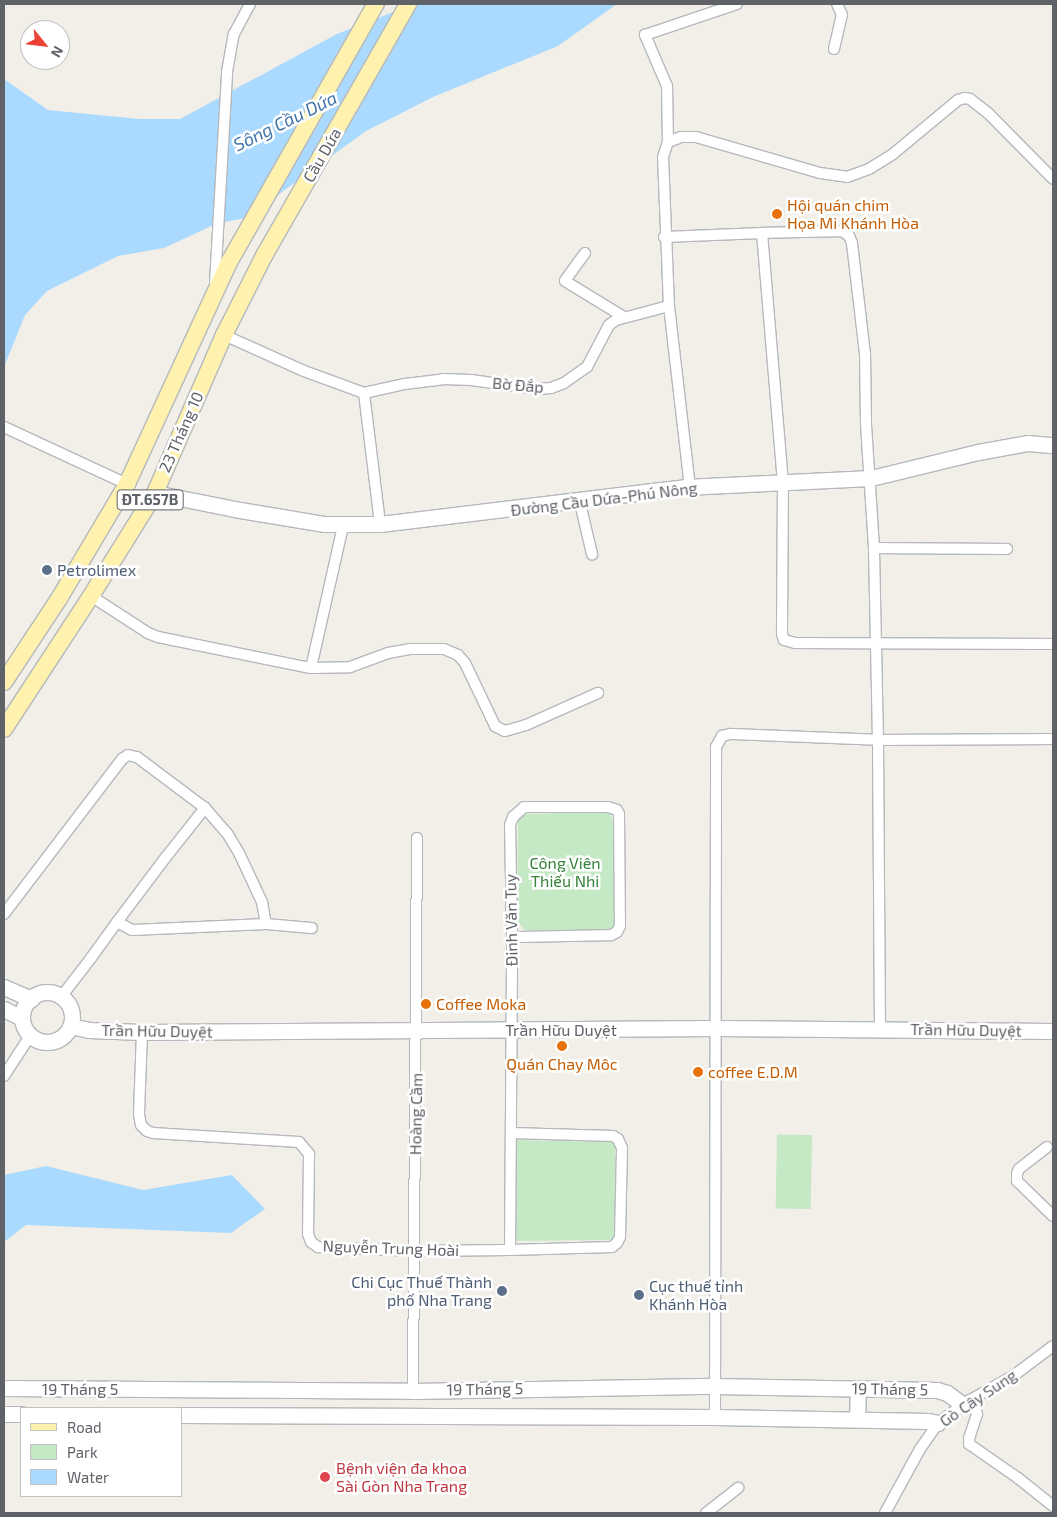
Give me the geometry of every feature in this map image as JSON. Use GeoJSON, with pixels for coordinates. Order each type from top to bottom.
{"type":"FeatureCollection","features":[{"type":"Feature","properties":{"kind":"main road","name":"Cầu Dứa"},"geometry":{"type":"LineString","coordinates":[[240,241],[376,4]]}},
{"type":"Feature","properties":{"kind":"main road","name":"Cầu Dứa"},"geometry":{"type":"LineString","coordinates":[[265,254],[408,4]]}},
{"type":"Feature","properties":{"kind":"main road","name":"23 Tháng 10"},"geometry":{"type":"LineString","coordinates":[[4,682],[60,597],[128,484],[240,241]]}},
{"type":"Feature","properties":{"kind":"main road","name":"23 Tháng 10"},"geometry":{"type":"LineString","coordinates":[[4,729],[92,596],[155,493],[224,335],[265,254]]}},
{"type":"Feature","properties":{"kind":"main road"},"geometry":{"type":"LineString","coordinates":[[128,484],[155,493]]}},
{"type":"Feature","properties":{"kind":"street"},"geometry":{"type":"LineString","coordinates":[[215,292],[226,87],[234,34],[250,4]]}},
{"type":"Feature","properties":{"kind":"street"},"geometry":{"type":"LineString","coordinates":[[690,488],[669,306],[664,237],[662,171],[663,157],[668,142],[667,86],[645,35],[737,4]]}},
{"type":"Feature","properties":{"kind":"street"},"geometry":{"type":"LineString","coordinates":[[834,49],[842,15],[837,4]]}},
{"type":"Feature","properties":{"kind":"street"},"geometry":{"type":"LineString","coordinates":[[668,142],[681,137],[696,137],[820,173],[847,177],[869,169],[893,154],[958,100],[965,98],[970,99],[989,114],[1053,179]]}},
{"type":"Feature","properties":{"kind":"street"},"geometry":{"type":"LineString","coordinates":[[664,237],[842,231],[849,236],[852,243],[865,354],[866,423],[871,478],[878,643],[880,1029]]}},
{"type":"Feature","properties":{"kind":"street"},"geometry":{"type":"LineString","coordinates":[[762,233],[783,482],[782,634],[784,640],[795,643],[1053,644]]}},
{"type":"Feature","properties":{"kind":"street"},"geometry":{"type":"LineString","coordinates":[[585,254],[565,281],[624,317]]}},
{"type":"Feature","properties":{"kind":"street","name":"Bờ Đắp"},"geometry":{"type":"LineString","coordinates":[[364,393],[405,384],[443,379],[470,380],[538,389],[551,388],[587,367],[609,325],[624,317],[669,306]]}},
{"type":"Feature","properties":{"kind":"street"},"geometry":{"type":"LineString","coordinates":[[224,335],[312,374],[364,393],[380,524]]}},
{"type":"Feature","properties":{"kind":"street"},"geometry":{"type":"LineString","coordinates":[[4,426],[128,484]]}},
{"type":"Feature","properties":{"kind":"street","name":"Đường Cầu Dứa-Phú Nông"},"geometry":{"type":"LineString","coordinates":[[155,493],[240,510],[343,526],[380,524],[518,509],[579,498],[690,488],[871,478],[978,452],[1028,443],[1053,445]]}},
{"type":"Feature","properties":{"kind":"street"},"geometry":{"type":"LineString","coordinates":[[579,498],[592,554]]}},
{"type":"Feature","properties":{"kind":"street"},"geometry":{"type":"LineString","coordinates":[[310,668],[343,526]]}},
{"type":"Feature","properties":{"kind":"street"},"geometry":{"type":"LineString","coordinates":[[874,548],[1007,549]]}},
{"type":"Feature","properties":{"kind":"street"},"geometry":{"type":"LineString","coordinates":[[92,596],[148,633],[158,637],[310,668],[350,667],[388,653],[410,649],[444,649],[458,655],[465,663],[495,726],[505,731],[526,725],[598,693]]}},
{"type":"Feature","properties":{"kind":"street"},"geometry":{"type":"LineString","coordinates":[[715,1417],[718,741],[722,736],[732,734],[878,740],[1053,739]]}},
{"type":"Feature","properties":{"kind":"street"},"geometry":{"type":"LineString","coordinates":[[4,914],[122,759],[128,755],[137,757],[205,808],[227,833],[239,853],[262,902],[266,924]]}},
{"type":"Feature","properties":{"kind":"street","name":"Đinh Văn Tuy"},"geometry":{"type":"LineString","coordinates":[[510,1250],[512,938],[510,825],[513,817],[524,807],[608,806],[616,810],[619,814],[620,926],[611,935],[512,938]]}},
{"type":"Feature","properties":{"kind":"street"},"geometry":{"type":"LineString","coordinates":[[61,997],[205,808]]}},
{"type":"Feature","properties":{"kind":"street","name":"Hoàng Cầm"},"geometry":{"type":"LineString","coordinates":[[413,1390],[417,838]]}},
{"type":"Feature","properties":{"kind":"street"},"geometry":{"type":"LineString","coordinates":[[117,922],[132,930],[266,924],[312,928]]}},
{"type":"Feature","properties":{"kind":"street"},"geometry":{"type":"LineString","coordinates":[[4,987],[31,999]]}},
{"type":"Feature","properties":{"kind":"street"},"geometry":{"type":"LineString","coordinates":[[45,992],[61,997],[70,1009],[70,1026],[66,1033],[53,1041],[37,1040],[30,1036],[23,1024],[22,1018],[26,1004],[31,999],[45,992]]}},
{"type":"Feature","properties":{"kind":"street"},"geometry":{"type":"LineString","coordinates":[[4,1009],[22,1018]]}},
{"type":"Feature","properties":{"kind":"street","name":"Trần Hữu Duyệt"},"geometry":{"type":"LineString","coordinates":[[70,1026],[89,1030],[142,1032],[717,1028],[1053,1031]]}},
{"type":"Feature","properties":{"kind":"street","name":"Nguyễn Trung Hoài"},"geometry":{"type":"LineString","coordinates":[[142,1032],[139,1114],[141,1125],[146,1131],[299,1142],[309,1154],[308,1234],[311,1242],[318,1247],[414,1251],[510,1250],[612,1247],[617,1243],[620,1237],[622,1148],[620,1141],[613,1136],[512,1133]]}},
{"type":"Feature","properties":{"kind":"street"},"geometry":{"type":"LineString","coordinates":[[4,1076],[30,1036]]}},
{"type":"Feature","properties":{"kind":"street"},"geometry":{"type":"LineString","coordinates":[[1047,1148],[1019,1169],[1017,1174],[1018,1181],[1053,1216]]}},
{"type":"Feature","properties":{"kind":"street","name":"Gò Cây Sung"},"geometry":{"type":"LineString","coordinates":[[885,1513],[920,1449],[938,1424],[967,1402],[1013,1376],[1053,1346]]}},
{"type":"Feature","properties":{"kind":"street","name":"19 Tháng 5"},"geometry":{"type":"LineString","coordinates":[[4,1388],[413,1390],[714,1386],[938,1390],[967,1402]]}},
{"type":"Feature","properties":{"kind":"street"},"geometry":{"type":"LineString","coordinates":[[857,1419],[858,1389]]}},
{"type":"Feature","properties":{"kind":"street"},"geometry":{"type":"LineString","coordinates":[[413,1390],[413,1417]]}},
{"type":"Feature","properties":{"kind":"street"},"geometry":{"type":"LineString","coordinates":[[967,1402],[977,1414],[969,1438],[969,1444],[1018,1478],[1053,1506]]}},
{"type":"Feature","properties":{"kind":"street"},"geometry":{"type":"LineString","coordinates":[[4,1414],[20,1414]]}},
{"type":"Feature","properties":{"kind":"street","name":"19 Tháng 5"},"geometry":{"type":"LineString","coordinates":[[182,1415],[715,1417],[928,1421],[938,1424]]}},
{"type":"Feature","properties":{"kind":"street"},"geometry":{"type":"LineString","coordinates":[[706,1513],[738,1488]]}},
{"type":"Feature","properties":{"kind":"green space","name":"Công Viên Thiếu Nhi"},"geometry":{"type":"Polygon","coordinates":[[[610,813],[613,820],[615,925],[610,930],[524,930],[517,920],[518,819],[525,814],[610,813]]]}},
{"type":"Feature","properties":{"kind":"green space"},"geometry":{"type":"Polygon","coordinates":[[[777,1134],[812,1135],[811,1209],[776,1208],[777,1134]]]}},
{"type":"Feature","properties":{"kind":"green space"},"geometry":{"type":"Polygon","coordinates":[[[517,1140],[613,1142],[615,1146],[615,1237],[610,1240],[516,1241],[517,1140]]]}},
{"type":"Feature","properties":{"kind":"water","name":"Sông Cầu Dứa"},"geometry":{"type":"Polygon","coordinates":[[[414,4],[617,4],[558,46],[433,97],[366,131],[246,218],[218,223],[164,248],[118,256],[47,291],[25,315],[4,367],[4,79],[48,110],[139,119],[180,119],[337,34],[414,4]]]}},
{"type":"Feature","properties":{"kind":"water"},"geometry":{"type":"Polygon","coordinates":[[[46,1166],[143,1190],[232,1175],[265,1209],[231,1233],[26,1225],[4,1242],[4,1175],[46,1166]]]}},
{"type":"Feature","properties":{"kind":"place","name":"Hội quán chim Họa Mi Khánh Hòa"},"geometry":{"type":"Point","coordinates":[777,214]}},
{"type":"Feature","properties":{"kind":"place","name":"Petrolimex"},"geometry":{"type":"Point","coordinates":[47,570]}},
{"type":"Feature","properties":{"kind":"place","name":"Coffee Moka"},"geometry":{"type":"Point","coordinates":[426,1004]}},
{"type":"Feature","properties":{"kind":"place","name":"Quán Chay Môc"},"geometry":{"type":"Point","coordinates":[562,1046]}},
{"type":"Feature","properties":{"kind":"place","name":"coffee E.D.M"},"geometry":{"type":"Point","coordinates":[698,1072]}},
{"type":"Feature","properties":{"kind":"place","name":"Chi Cục Thuế Thành phố Nha Trang"},"geometry":{"type":"Point","coordinates":[502,1291]}},
{"type":"Feature","properties":{"kind":"place","name":"Cục thuế tỉnh Khánh Hòa"},"geometry":{"type":"Point","coordinates":[639,1295]}},
{"type":"Feature","properties":{"kind":"place","name":"Bệnh viện đa khoa Sài Gòn Nha Trang"},"geometry":{"type":"Point","coordinates":[325,1477]}}]}
